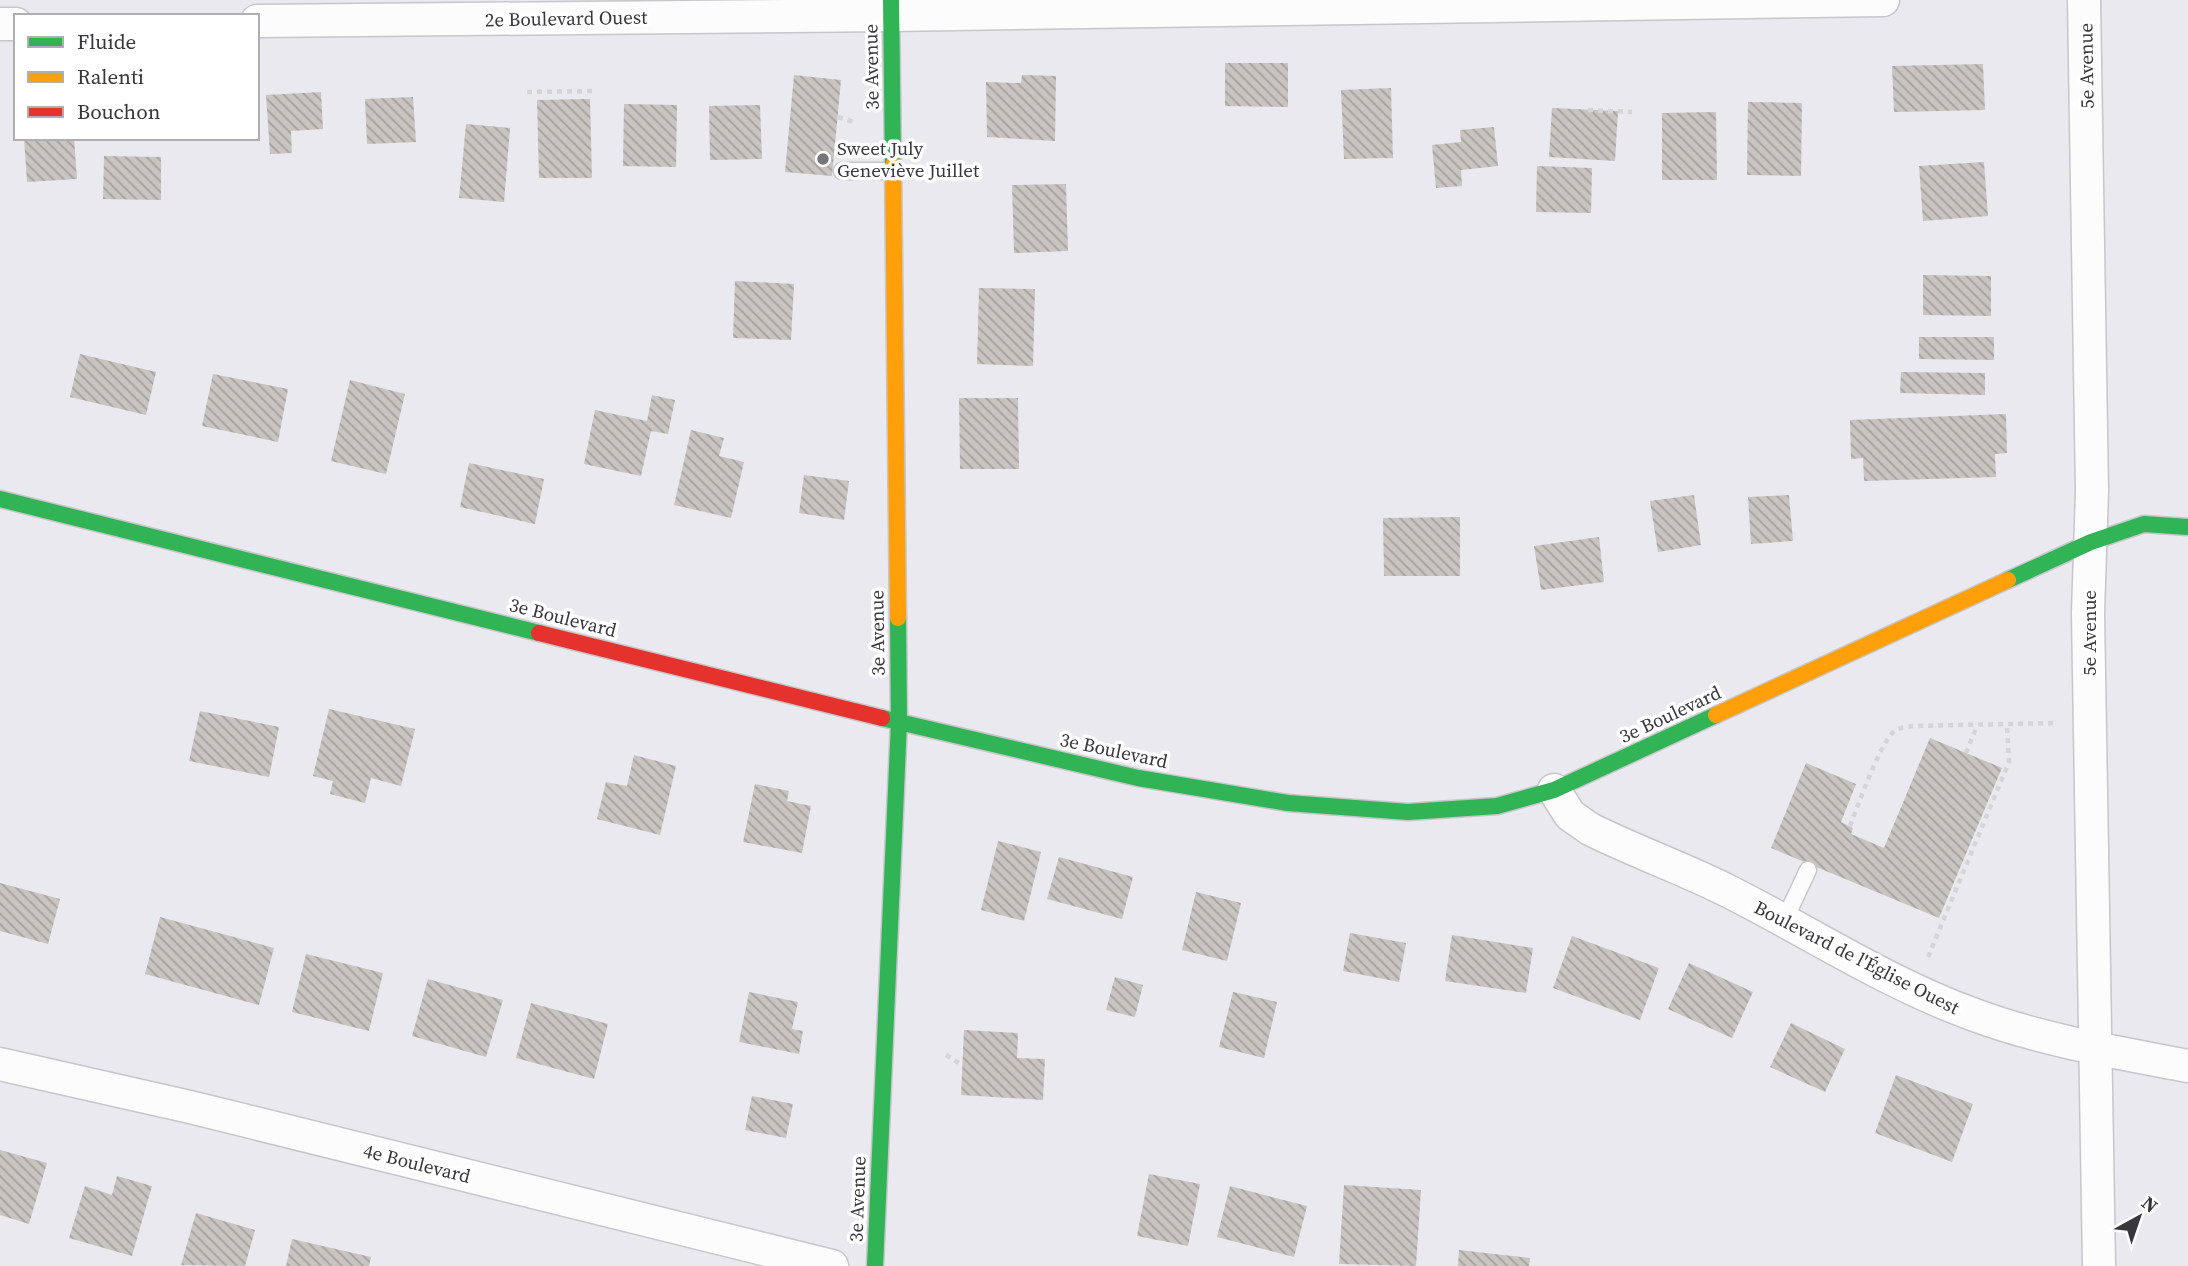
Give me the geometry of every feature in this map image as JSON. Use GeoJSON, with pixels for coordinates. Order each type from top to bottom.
{"type":"FeatureCollection","features":[{"type":"Feature","properties":{"kind":"street","name":"2e Boulevard Ouest"},"geometry":{"type":"LineString","coordinates":[[259,21],[891,7],[1883,0]]}},
{"type":"Feature","properties":{"kind":"street","name":"5e Avenue"},"geometry":{"type":"LineString","coordinates":[[2084,0],[2090,283],[2091,542],[2088,613],[2099,1266]]}},
{"type":"Feature","properties":{"kind":"street","name":"3e Avenue"},"geometry":{"type":"LineString","coordinates":[[875,1266],[899,722],[891,7]]}},
{"type":"Feature","properties":{"kind":"street","name":"3e Boulevard"},"geometry":{"type":"LineString","coordinates":[[0,499],[899,722],[1138,778],[1217,792],[1346,809],[1408,812],[1497,806],[1554,790],[2091,542],[2144,524],[2188,527]]}},
{"type":"Feature","properties":{"kind":"street","name":"Boulevard de l'Église Ouest"},"geometry":{"type":"LineString","coordinates":[[1554,790],[1570,815],[1590,830],[1728,891],[1913,989],[2012,1028],[2188,1066]]}},
{"type":"Feature","properties":{"kind":"street","name":"4e Boulevard"},"geometry":{"type":"LineString","coordinates":[[0,1063],[190,1107],[785,1260],[832,1266]]}},
{"type":"Feature","properties":{"kind":"lane"},"geometry":{"type":"LineString","coordinates":[[842,171],[893,171]]}},
{"type":"Feature","properties":{"kind":"lane"},"geometry":{"type":"LineString","coordinates":[[1784,921],[1808,870]]}},
{"type":"Feature","properties":{"kind":"path"},"geometry":{"type":"LineString","coordinates":[[558,100],[559,91]]}},
{"type":"Feature","properties":{"kind":"path"},"geometry":{"type":"LineString","coordinates":[[527,92],[594,91]]}},
{"type":"Feature","properties":{"kind":"path"},"geometry":{"type":"LineString","coordinates":[[1588,110],[1632,112]]}},
{"type":"Feature","properties":{"kind":"path"},"geometry":{"type":"LineString","coordinates":[[1850,826],[1881,751],[1889,736],[1897,729],[1913,726],[2057,723]]}},
{"type":"Feature","properties":{"kind":"path"},"geometry":{"type":"LineString","coordinates":[[1966,753],[1977,726]]}},
{"type":"Feature","properties":{"kind":"path"},"geometry":{"type":"LineString","coordinates":[[1926,961],[2009,762],[2007,726]]}},
{"type":"Feature","properties":{"kind":"path"},"geometry":{"type":"LineString","coordinates":[[946,1055],[962,1065]]}},
{"type":"Feature","properties":{"kind":"building"},"geometry":{"type":"Polygon","coordinates":[[[1225,63],[1288,63],[1288,107],[1225,106],[1225,63]]]}},
{"type":"Feature","properties":{"kind":"building"},"geometry":{"type":"Polygon","coordinates":[[[1983,64],[1985,110],[1894,112],[1892,66],[1983,64]]]}},
{"type":"Feature","properties":{"kind":"building"},"geometry":{"type":"Polygon","coordinates":[[[794,75],[841,80],[832,176],[785,172],[794,75]]]}},
{"type":"Feature","properties":{"kind":"building"},"geometry":{"type":"Polygon","coordinates":[[[1022,75],[1056,76],[1055,141],[987,137],[986,82],[1021,83],[1022,75]]]}},
{"type":"Feature","properties":{"kind":"building"},"geometry":{"type":"Polygon","coordinates":[[[1391,88],[1393,158],[1344,159],[1341,90],[1391,88]]]}},
{"type":"Feature","properties":{"kind":"building"},"geometry":{"type":"Polygon","coordinates":[[[321,92],[323,129],[291,131],[292,153],[270,154],[266,95],[321,92]]]}},
{"type":"Feature","properties":{"kind":"building"},"geometry":{"type":"Polygon","coordinates":[[[413,97],[416,142],[367,144],[365,99],[413,97]]]}},
{"type":"Feature","properties":{"kind":"building"},"geometry":{"type":"Polygon","coordinates":[[[590,99],[592,178],[539,178],[537,100],[590,99]]]}},
{"type":"Feature","properties":{"kind":"building"},"geometry":{"type":"Polygon","coordinates":[[[1748,102],[1802,103],[1801,176],[1747,175],[1748,102]]]}},
{"type":"Feature","properties":{"kind":"building"},"geometry":{"type":"Polygon","coordinates":[[[624,104],[677,105],[676,167],[623,166],[624,104]]]}},
{"type":"Feature","properties":{"kind":"building"},"geometry":{"type":"Polygon","coordinates":[[[760,105],[762,159],[710,160],[709,106],[760,105]]]}},
{"type":"Feature","properties":{"kind":"building"},"geometry":{"type":"Polygon","coordinates":[[[1552,108],[1618,111],[1615,161],[1549,157],[1552,108]]]}},
{"type":"Feature","properties":{"kind":"building"},"geometry":{"type":"Polygon","coordinates":[[[1716,112],[1717,180],[1662,180],[1662,113],[1716,112]]]}},
{"type":"Feature","properties":{"kind":"building"},"geometry":{"type":"Polygon","coordinates":[[[466,124],[510,128],[504,202],[459,198],[466,124]]]}},
{"type":"Feature","properties":{"kind":"building"},"geometry":{"type":"Polygon","coordinates":[[[1494,127],[1498,166],[1461,170],[1462,186],[1436,188],[1432,145],[1461,142],[1460,130],[1494,127]]]}},
{"type":"Feature","properties":{"kind":"building"},"geometry":{"type":"Polygon","coordinates":[[[24,140],[74,140],[77,179],[27,182],[24,140]]]}},
{"type":"Feature","properties":{"kind":"building"},"geometry":{"type":"Polygon","coordinates":[[[104,156],[161,157],[161,200],[103,199],[104,156]]]}},
{"type":"Feature","properties":{"kind":"building"},"geometry":{"type":"Polygon","coordinates":[[[1984,162],[1988,216],[1923,221],[1919,166],[1984,162]]]}},
{"type":"Feature","properties":{"kind":"building"},"geometry":{"type":"Polygon","coordinates":[[[1537,166],[1592,168],[1591,213],[1536,212],[1537,166]]]}},
{"type":"Feature","properties":{"kind":"building"},"geometry":{"type":"Polygon","coordinates":[[[1066,184],[1068,251],[1014,253],[1012,185],[1066,184]]]}},
{"type":"Feature","properties":{"kind":"building"},"geometry":{"type":"Polygon","coordinates":[[[1923,275],[1991,276],[1991,316],[1923,315],[1923,275]]]}},
{"type":"Feature","properties":{"kind":"building"},"geometry":{"type":"Polygon","coordinates":[[[735,281],[794,284],[791,340],[733,338],[735,281]]]}},
{"type":"Feature","properties":{"kind":"building"},"geometry":{"type":"Polygon","coordinates":[[[979,288],[1035,289],[1033,366],[977,364],[979,288]]]}},
{"type":"Feature","properties":{"kind":"building"},"geometry":{"type":"Polygon","coordinates":[[[1919,337],[1994,337],[1994,360],[1919,359],[1919,337]]]}},
{"type":"Feature","properties":{"kind":"building"},"geometry":{"type":"Polygon","coordinates":[[[80,354],[156,372],[146,415],[70,397],[80,354]]]}},
{"type":"Feature","properties":{"kind":"building"},"geometry":{"type":"Polygon","coordinates":[[[1901,372],[1985,373],[1985,395],[1900,393],[1901,372]]]}},
{"type":"Feature","properties":{"kind":"building"},"geometry":{"type":"Polygon","coordinates":[[[213,374],[288,389],[278,442],[202,426],[213,374]]]}},
{"type":"Feature","properties":{"kind":"building"},"geometry":{"type":"Polygon","coordinates":[[[350,380],[405,394],[386,474],[331,461],[350,380]]]}},
{"type":"Feature","properties":{"kind":"building"},"geometry":{"type":"Polygon","coordinates":[[[652,395],[675,400],[668,434],[651,431],[641,476],[584,464],[595,410],[647,421],[652,395]]]}},
{"type":"Feature","properties":{"kind":"building"},"geometry":{"type":"Polygon","coordinates":[[[959,398],[1018,398],[1019,469],[960,469],[959,398]]]}},
{"type":"Feature","properties":{"kind":"building"},"geometry":{"type":"Polygon","coordinates":[[[2006,414],[2007,453],[1995,454],[1996,477],[1864,481],[1863,458],[1851,459],[1850,420],[2006,414]]]}},
{"type":"Feature","properties":{"kind":"building"},"geometry":{"type":"Polygon","coordinates":[[[691,430],[724,438],[719,456],[744,462],[731,518],[674,505],[691,430]]]}},
{"type":"Feature","properties":{"kind":"building"},"geometry":{"type":"Polygon","coordinates":[[[469,463],[544,479],[535,524],[460,507],[469,463]]]}},
{"type":"Feature","properties":{"kind":"building"},"geometry":{"type":"Polygon","coordinates":[[[804,475],[849,481],[844,520],[799,513],[804,475]]]}},
{"type":"Feature","properties":{"kind":"building"},"geometry":{"type":"Polygon","coordinates":[[[1694,495],[1701,545],[1658,552],[1650,501],[1694,495]]]}},
{"type":"Feature","properties":{"kind":"building"},"geometry":{"type":"Polygon","coordinates":[[[1789,495],[1793,541],[1751,544],[1748,497],[1789,495]]]}},
{"type":"Feature","properties":{"kind":"building"},"geometry":{"type":"Polygon","coordinates":[[[1460,517],[1460,576],[1384,576],[1383,518],[1460,517]]]}},
{"type":"Feature","properties":{"kind":"building"},"geometry":{"type":"Polygon","coordinates":[[[1599,537],[1604,582],[1541,590],[1534,546],[1599,537]]]}},
{"type":"Feature","properties":{"kind":"building"},"geometry":{"type":"Polygon","coordinates":[[[329,709],[415,729],[401,786],[371,778],[365,803],[330,794],[333,781],[313,776],[329,709]]]}},
{"type":"Feature","properties":{"kind":"building"},"geometry":{"type":"Polygon","coordinates":[[[200,711],[279,727],[269,777],[189,761],[200,711]]]}},
{"type":"Feature","properties":{"kind":"building"},"geometry":{"type":"Polygon","coordinates":[[[1930,738],[2002,768],[1939,918],[1771,848],[1806,763],[1856,784],[1841,822],[1853,828],[1851,834],[1884,848],[1930,738]]]}},
{"type":"Feature","properties":{"kind":"building"},"geometry":{"type":"Polygon","coordinates":[[[634,755],[676,766],[660,835],[597,819],[606,782],[627,786],[634,755]]]}},
{"type":"Feature","properties":{"kind":"building"},"geometry":{"type":"Polygon","coordinates":[[[755,784],[789,791],[787,801],[811,806],[802,853],[743,842],[755,784]]]}},
{"type":"Feature","properties":{"kind":"building"},"geometry":{"type":"Polygon","coordinates":[[[998,841],[1041,852],[1024,921],[981,910],[998,841]]]}},
{"type":"Feature","properties":{"kind":"building"},"geometry":{"type":"Polygon","coordinates":[[[1059,857],[1133,877],[1122,919],[1047,899],[1059,857]]]}},
{"type":"Feature","properties":{"kind":"building"},"geometry":{"type":"Polygon","coordinates":[[[0,883],[60,899],[48,944],[0,931],[0,883]]]}},
{"type":"Feature","properties":{"kind":"building"},"geometry":{"type":"Polygon","coordinates":[[[1196,892],[1241,903],[1227,961],[1182,950],[1196,892]]]}},
{"type":"Feature","properties":{"kind":"building"},"geometry":{"type":"Polygon","coordinates":[[[160,917],[274,948],[259,1005],[145,974],[160,917]]]}},
{"type":"Feature","properties":{"kind":"building"},"geometry":{"type":"Polygon","coordinates":[[[1350,933],[1406,943],[1399,982],[1343,971],[1350,933]]]}},
{"type":"Feature","properties":{"kind":"building"},"geometry":{"type":"Polygon","coordinates":[[[1452,935],[1533,948],[1526,993],[1445,981],[1452,935]]]}},
{"type":"Feature","properties":{"kind":"building"},"geometry":{"type":"Polygon","coordinates":[[[1572,936],[1659,968],[1640,1020],[1553,988],[1572,936]]]}},
{"type":"Feature","properties":{"kind":"building"},"geometry":{"type":"Polygon","coordinates":[[[306,954],[383,973],[369,1031],[292,1012],[306,954]]]}},
{"type":"Feature","properties":{"kind":"building"},"geometry":{"type":"Polygon","coordinates":[[[1689,963],[1753,992],[1732,1038],[1668,1009],[1689,963]]]}},
{"type":"Feature","properties":{"kind":"building"},"geometry":{"type":"Polygon","coordinates":[[[1115,977],[1143,985],[1135,1017],[1106,1010],[1115,977]]]}},
{"type":"Feature","properties":{"kind":"building"},"geometry":{"type":"Polygon","coordinates":[[[428,979],[503,1000],[486,1057],[412,1036],[428,979]]]}},
{"type":"Feature","properties":{"kind":"building"},"geometry":{"type":"Polygon","coordinates":[[[749,992],[798,1002],[792,1029],[803,1031],[799,1054],[739,1042],[749,992]]]}},
{"type":"Feature","properties":{"kind":"building"},"geometry":{"type":"Polygon","coordinates":[[[1233,992],[1277,1002],[1264,1058],[1219,1047],[1233,992]]]}},
{"type":"Feature","properties":{"kind":"building"},"geometry":{"type":"Polygon","coordinates":[[[531,1003],[608,1024],[594,1079],[516,1058],[531,1003]]]}},
{"type":"Feature","properties":{"kind":"building"},"geometry":{"type":"Polygon","coordinates":[[[1791,1023],[1845,1049],[1825,1092],[1770,1067],[1791,1023]]]}},
{"type":"Feature","properties":{"kind":"building"},"geometry":{"type":"Polygon","coordinates":[[[964,1030],[1018,1033],[1017,1058],[1045,1059],[1043,1100],[961,1095],[964,1030]]]}},
{"type":"Feature","properties":{"kind":"building"},"geometry":{"type":"Polygon","coordinates":[[[1896,1075],[1973,1104],[1952,1162],[1875,1133],[1896,1075]]]}},
{"type":"Feature","properties":{"kind":"building"},"geometry":{"type":"Polygon","coordinates":[[[752,1096],[793,1104],[786,1138],[745,1130],[752,1096]]]}},
{"type":"Feature","properties":{"kind":"building"},"geometry":{"type":"Polygon","coordinates":[[[0,1150],[47,1163],[29,1224],[0,1215],[0,1150]]]}},
{"type":"Feature","properties":{"kind":"building"},"geometry":{"type":"Polygon","coordinates":[[[1149,1174],[1200,1184],[1188,1246],[1137,1236],[1149,1174]]]}},
{"type":"Feature","properties":{"kind":"building"},"geometry":{"type":"Polygon","coordinates":[[[117,1176],[152,1186],[132,1256],[69,1238],[85,1186],[112,1195],[117,1176]]]}},
{"type":"Feature","properties":{"kind":"building"},"geometry":{"type":"Polygon","coordinates":[[[1344,1185],[1421,1190],[1416,1266],[1339,1264],[1344,1185]]]}},
{"type":"Feature","properties":{"kind":"building"},"geometry":{"type":"Polygon","coordinates":[[[1230,1186],[1307,1206],[1294,1257],[1217,1237],[1230,1186]]]}},
{"type":"Feature","properties":{"kind":"building"},"geometry":{"type":"Polygon","coordinates":[[[196,1213],[255,1230],[245,1266],[181,1265],[196,1213]]]}},
{"type":"Feature","properties":{"kind":"building"},"geometry":{"type":"Polygon","coordinates":[[[292,1239],[371,1257],[369,1266],[286,1266],[292,1239]]]}},
{"type":"Feature","properties":{"kind":"building"},"geometry":{"type":"Polygon","coordinates":[[[1459,1250],[1530,1258],[1529,1266],[1458,1266],[1459,1250]]]}},
{"type":"Feature","properties":{"kind":"traffic: fast"},"geometry":{"type":"LineString","coordinates":[[891,0],[893,165]]}},
{"type":"Feature","properties":{"kind":"traffic: fast"},"geometry":{"type":"LineString","coordinates":[[0,499],[539,633]]}},
{"type":"Feature","properties":{"kind":"traffic: fast"},"geometry":{"type":"LineString","coordinates":[[2008,580],[2091,542],[2144,524],[2188,527]]}},
{"type":"Feature","properties":{"kind":"traffic: fast"},"geometry":{"type":"LineString","coordinates":[[875,1266],[899,722],[898,618]]}},
{"type":"Feature","properties":{"kind":"traffic: fast"},"geometry":{"type":"LineString","coordinates":[[882,718],[1138,778],[1288,803],[1408,812],[1497,806],[1554,790],[1716,715]]}},
{"type":"Feature","properties":{"kind":"traffic: slow"},"geometry":{"type":"LineString","coordinates":[[893,165],[898,618]]}},
{"type":"Feature","properties":{"kind":"traffic: slow"},"geometry":{"type":"LineString","coordinates":[[1716,715],[2008,580]]}},
{"type":"Feature","properties":{"kind":"traffic: jam"},"geometry":{"type":"LineString","coordinates":[[539,633],[882,718]]}},
{"type":"Feature","properties":{"kind":"place","name":"Sweet July Geneviève Juillet"},"geometry":{"type":"Point","coordinates":[823,159]}}]}
